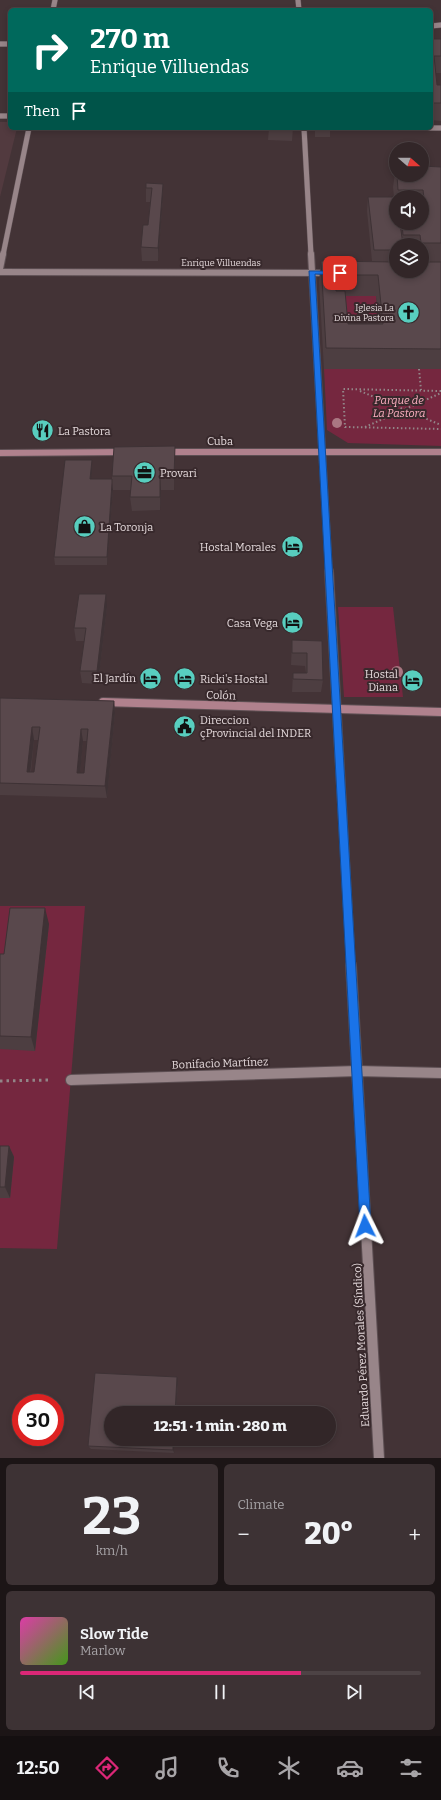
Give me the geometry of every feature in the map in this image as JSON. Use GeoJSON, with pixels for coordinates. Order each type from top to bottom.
{"type":"FeatureCollection","features":[{"type":"Feature","properties":{"kind":"street"},"geometry":{"type":"LineString","coordinates":[[0,270],[1,256],[29,130]]}},
{"type":"Feature","properties":{"kind":"street","name":"Eduardo Pérez Morales (Síndico)"},"geometry":{"type":"LineString","coordinates":[[304,130],[379,1458]]}},
{"type":"Feature","properties":{"kind":"street","name":"Enrique Villuendas"},"geometry":{"type":"LineString","coordinates":[[0,270],[334,273]]}},
{"type":"Feature","properties":{"kind":"street"},"geometry":{"type":"LineString","coordinates":[[0,453],[133,452]]}},
{"type":"Feature","properties":{"kind":"street","name":"Cuba"},"geometry":{"type":"LineString","coordinates":[[157,452],[441,452]]}},
{"type":"Feature","properties":{"kind":"street","name":"Colón"},"geometry":{"type":"LineString","coordinates":[[94,702],[441,712]]}},
{"type":"Feature","properties":{"kind":"street","name":"Bonifacio Martínez"},"geometry":{"type":"LineString","coordinates":[[71,1080],[357,1071],[441,1074]]}},
{"type":"Feature","properties":{"kind":"path"},"geometry":{"type":"LineString","coordinates":[[419,369],[421,390]]}},
{"type":"Feature","properties":{"kind":"path"},"geometry":{"type":"LineString","coordinates":[[441,392],[421,390],[343,389],[345,428],[441,429]]}},
{"type":"Feature","properties":{"kind":"path"},"geometry":{"type":"LineString","coordinates":[[358,390],[441,425]]}},
{"type":"Feature","properties":{"kind":"path"},"geometry":{"type":"LineString","coordinates":[[364,428],[441,392]]}},
{"type":"Feature","properties":{"kind":"path"},"geometry":{"type":"LineString","coordinates":[[0,1081],[71,1080]]}},
{"type":"Feature","properties":{"kind":"shaded area"},"geometry":{"type":"Polygon","coordinates":[[[0,122],[8,122],[8,130],[17,130],[0,197],[0,122]]]}},
{"type":"Feature","properties":{"kind":"green space"},"geometry":{"type":"Polygon","coordinates":[[[334,296],[376,296],[378,316],[343,316],[334,296]]]}},
{"type":"Feature","properties":{"kind":"green space","name":"Parque de La Pastora"},"geometry":{"type":"Polygon","coordinates":[[[324,369],[441,369],[441,446],[348,443],[327,430],[324,369]]]}},
{"type":"Feature","properties":{"kind":"green space"},"geometry":{"type":"Polygon","coordinates":[[[338,607],[393,607],[403,697],[344,697],[338,607]]]}},
{"type":"Feature","properties":{"kind":"green space"},"geometry":{"type":"Polygon","coordinates":[[[0,906],[85,906],[57,1249],[0,1248],[0,906]]]}},
{"type":"Feature","properties":{"kind":"building"},"geometry":{"type":"Polygon","coordinates":[[[433,39],[441,39],[441,56],[434,56],[437,85],[441,85],[441,103],[433,103],[433,39]]]}},
{"type":"Feature","properties":{"kind":"building"},"geometry":{"type":"Polygon","coordinates":[[[429,166],[441,167],[441,243],[429,243],[429,238],[420,238],[420,235],[403,235],[403,230],[429,230],[429,190],[398,190],[397,182],[429,182],[429,166]]]}},
{"type":"Feature","properties":{"kind":"building"},"geometry":{"type":"Polygon","coordinates":[[[146,183],[163,184],[158,248],[141,247],[143,225],[148,225],[152,188],[146,188],[146,183]]]}},
{"type":"Feature","properties":{"kind":"building"},"geometry":{"type":"Polygon","coordinates":[[[368,197],[389,197],[389,230],[401,230],[402,238],[389,238],[389,250],[374,250],[368,197]]]}},
{"type":"Feature","properties":{"kind":"building"},"geometry":{"type":"Polygon","coordinates":[[[321,261],[389,262],[389,278],[429,278],[429,262],[441,262],[441,349],[326,348],[321,261]],[[335,275],[336,291],[345,291],[348,324],[383,324],[378,275],[335,275]]]}},
{"type":"Feature","properties":{"kind":"building","name":"Provari"},"geometry":{"type":"Polygon","coordinates":[[[175,446],[174,477],[160,477],[160,497],[130,497],[132,476],[112,476],[114,447],[175,446]]]}},
{"type":"Feature","properties":{"kind":"building","name":"La Toronja"},"geometry":{"type":"Polygon","coordinates":[[[65,460],[92,460],[90,479],[112,479],[107,557],[54,557],[65,460]]]}},
{"type":"Feature","properties":{"kind":"building"},"geometry":{"type":"Polygon","coordinates":[[[79,594],[106,594],[97,671],[80,671],[86,628],[74,628],[79,594]]]}},
{"type":"Feature","properties":{"kind":"building"},"geometry":{"type":"Polygon","coordinates":[[[292,640],[322,641],[323,680],[293,679],[293,673],[307,673],[307,653],[292,653],[292,640]]]}},
{"type":"Feature","properties":{"kind":"building"},"geometry":{"type":"Polygon","coordinates":[[[0,698],[114,701],[105,786],[0,783],[0,698]],[[32,727],[27,772],[34,772],[40,727],[32,727]],[[81,729],[77,773],[84,773],[88,729],[81,729]]]}},
{"type":"Feature","properties":{"kind":"building"},"geometry":{"type":"Polygon","coordinates":[[[10,908],[45,908],[31,1037],[0,1036],[0,954],[4,954],[10,908]]]}},
{"type":"Feature","properties":{"kind":"building"},"geometry":{"type":"Polygon","coordinates":[[[0,1146],[9,1146],[5,1187],[0,1187],[0,1146]]]}},
{"type":"Feature","properties":{"kind":"building"},"geometry":{"type":"Polygon","coordinates":[[[95,1373],[177,1377],[175,1406],[104,1406],[104,1446],[173,1446],[173,1450],[88,1446],[95,1373]]]}},
{"type":"Feature","properties":{"kind":"place","name":"Iglesia La Divina Pastora"},"geometry":{"type":"Point","coordinates":[409,313]}},
{"type":"Feature","properties":{"kind":"place","name":"La Pastora"},"geometry":{"type":"Point","coordinates":[43,431]}},
{"type":"Feature","properties":{"kind":"place","name":"Provari"},"geometry":{"type":"Point","coordinates":[145,473]}},
{"type":"Feature","properties":{"kind":"place","name":"La Toronja"},"geometry":{"type":"Point","coordinates":[85,527]}},
{"type":"Feature","properties":{"kind":"place","name":"Hostal Morales"},"geometry":{"type":"Point","coordinates":[292,547]}},
{"type":"Feature","properties":{"kind":"place","name":"Casa Vega"},"geometry":{"type":"Point","coordinates":[293,623]}},
{"type":"Feature","properties":{"kind":"place","name":"El Jardín"},"geometry":{"type":"Point","coordinates":[151,678]}},
{"type":"Feature","properties":{"kind":"place","name":"Ricki's Hostal"},"geometry":{"type":"Point","coordinates":[184,679]}},
{"type":"Feature","properties":{"kind":"place","name":"Hostal Diana"},"geometry":{"type":"Point","coordinates":[413,680]}},
{"type":"Feature","properties":{"kind":"place","name":"Direccion çProvincial del INDER"},"geometry":{"type":"Point","coordinates":[185,726]}},
{"type":"Feature","properties":{"kind":"route"},"geometry":{"type":"LineString","coordinates":[[340,273],[312,272],[365,1226]]}}]}
